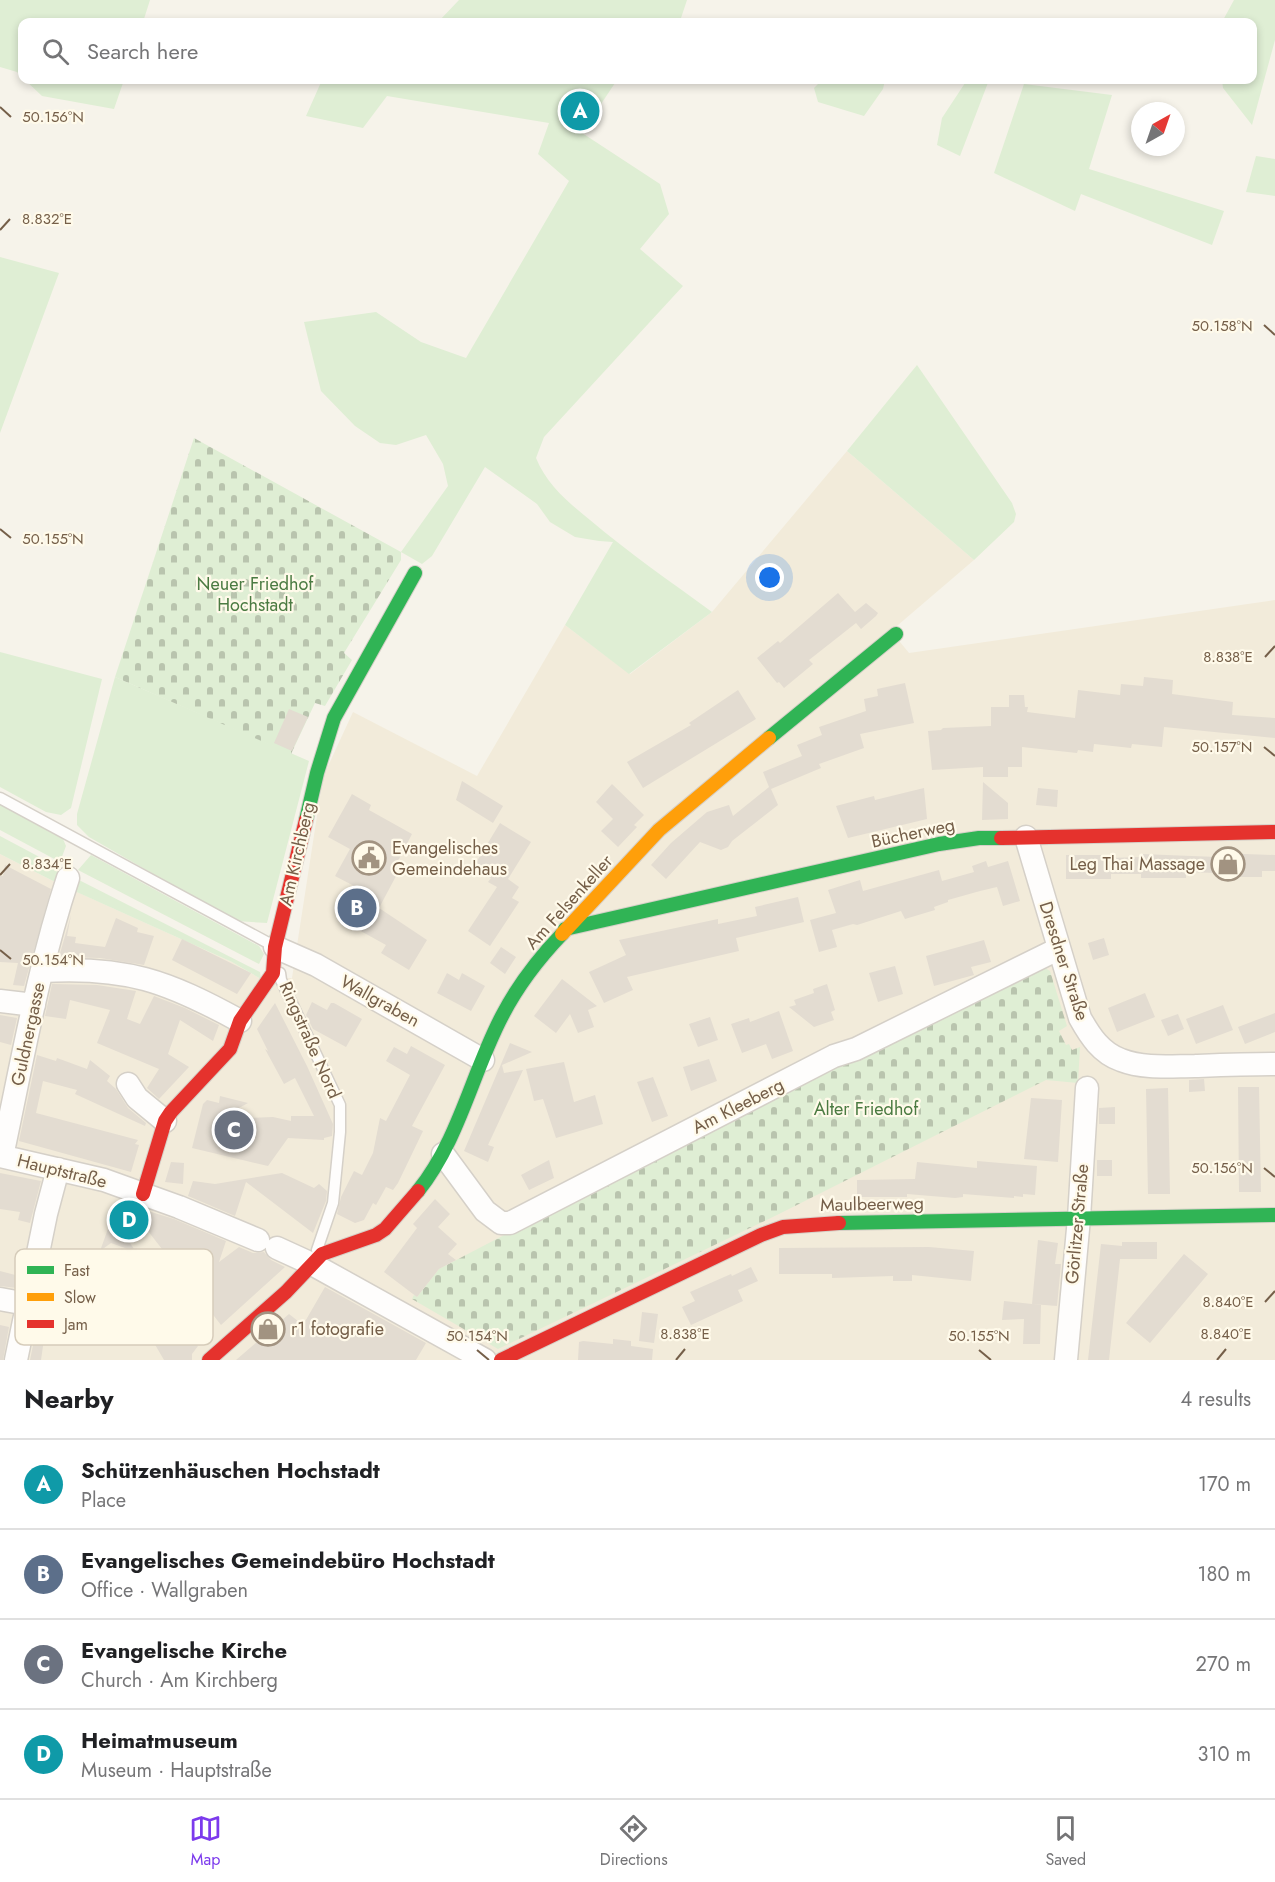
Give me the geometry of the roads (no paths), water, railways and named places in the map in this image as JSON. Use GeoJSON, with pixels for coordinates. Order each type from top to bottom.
{"type":"FeatureCollection","features":[{"type":"Feature","properties":{"kind":"street","name":"Am Kirchberg"},"geometry":{"type":"LineString","coordinates":[[143,1194],[165,1121],[225,1056],[230,1049],[240,1021],[273,973],[275,947],[316,773],[334,718],[415,573]]}},
{"type":"Feature","properties":{"kind":"street","name":"Am Felsenkeller"},"geometry":{"type":"LineString","coordinates":[[209,1360],[286,1292],[312,1264],[328,1251],[362,1241],[385,1229],[420,1189],[443,1154],[502,1016],[548,949],[565,929],[659,830],[896,634]]}},
{"type":"Feature","properties":{"kind":"street","name":"Bücherweg"},"geometry":{"type":"LineString","coordinates":[[565,929],[939,844],[979,838],[1275,832]]}},
{"type":"Feature","properties":{"kind":"street","name":"Dresdner Straße"},"geometry":{"type":"LineString","coordinates":[[1026,837],[1080,1018],[1087,1032],[1100,1047],[1120,1060],[1135,1064],[1157,1066],[1275,1064]]}},
{"type":"Feature","properties":{"kind":"street","name":"Guldnergasse"},"geometry":{"type":"LineString","coordinates":[[1,1156],[42,971],[68,878]]}},
{"type":"Feature","properties":{"kind":"street","name":"Wallgraben"},"geometry":{"type":"LineString","coordinates":[[275,947],[316,965],[483,1060]]}},
{"type":"Feature","properties":{"kind":"street","name":"Am Kleeberg"},"geometry":{"type":"LineString","coordinates":[[443,1154],[485,1211],[501,1223],[510,1223],[834,1056],[856,1049],[1058,949]]}},
{"type":"Feature","properties":{"kind":"street"},"geometry":{"type":"LineString","coordinates":[[42,971],[90,970],[128,974],[185,992],[240,1021]]}},
{"type":"Feature","properties":{"kind":"street"},"geometry":{"type":"LineString","coordinates":[[0,1001],[34,1005]]}},
{"type":"Feature","properties":{"kind":"street"},"geometry":{"type":"LineString","coordinates":[[128,1084],[137,1098],[165,1121]]}},
{"type":"Feature","properties":{"kind":"street","name":"Görlitzer Straße"},"geometry":{"type":"LineString","coordinates":[[1066,1360],[1079,1218],[1087,1088]]}},
{"type":"Feature","properties":{"kind":"street","name":"Hauptstraße"},"geometry":{"type":"LineString","coordinates":[[1,1156],[104,1180],[268,1244],[312,1264],[486,1360]]}},
{"type":"Feature","properties":{"kind":"street"},"geometry":{"type":"LineString","coordinates":[[38,1249],[58,1169]]}},
{"type":"Feature","properties":{"kind":"street","name":"Maulbeerweg"},"geometry":{"type":"LineString","coordinates":[[501,1360],[751,1240],[783,1227],[819,1223],[1275,1215]]}},
{"type":"Feature","properties":{"kind":"street"},"geometry":{"type":"LineString","coordinates":[[0,1299],[15,1302]]}},
{"type":"Feature","properties":{"kind":"street"},"geometry":{"type":"LineString","coordinates":[[16,1360],[19,1345]]}},
{"type":"Feature","properties":{"kind":"lane"},"geometry":{"type":"LineString","coordinates":[[0,798],[275,947]]}},
{"type":"Feature","properties":{"kind":"lane","name":"Ringstraße Nord"},"geometry":{"type":"LineString","coordinates":[[275,947],[281,980],[336,1094],[341,1114],[333,1203],[312,1264]]}},
{"type":"Feature","properties":{"kind":"place","name":"Schützenhäuschen Hochstadt"},"geometry":{"type":"Point","coordinates":[580,111]}},
{"type":"Feature","properties":{"kind":"place","name":"Evangelisches Gemeindehaus"},"geometry":{"type":"Point","coordinates":[369,858]}},
{"type":"Feature","properties":{"kind":"place","name":"Leg Thai Massage"},"geometry":{"type":"Point","coordinates":[1228,864]}},
{"type":"Feature","properties":{"kind":"place","name":"Evangelisches Gemeindebüro Hochstadt"},"geometry":{"type":"Point","coordinates":[357,908]}},
{"type":"Feature","properties":{"kind":"place","name":"Evangelische Kirche"},"geometry":{"type":"Point","coordinates":[234,1130]}},
{"type":"Feature","properties":{"kind":"place","name":"Heimatmuseum"},"geometry":{"type":"Point","coordinates":[129,1220]}},
{"type":"Feature","properties":{"kind":"place","name":"r1 fotografie"},"geometry":{"type":"Point","coordinates":[268,1329]}},
{"type":"Feature","properties":{"kind":"park label","name":"Neuer Friedhof Hochstadt"},"geometry":{"type":"Point","coordinates":[255,594]}},
{"type":"Feature","properties":{"kind":"park label","name":"Alter Friedhof"},"geometry":{"type":"Point","coordinates":[866,1109]}}]}
